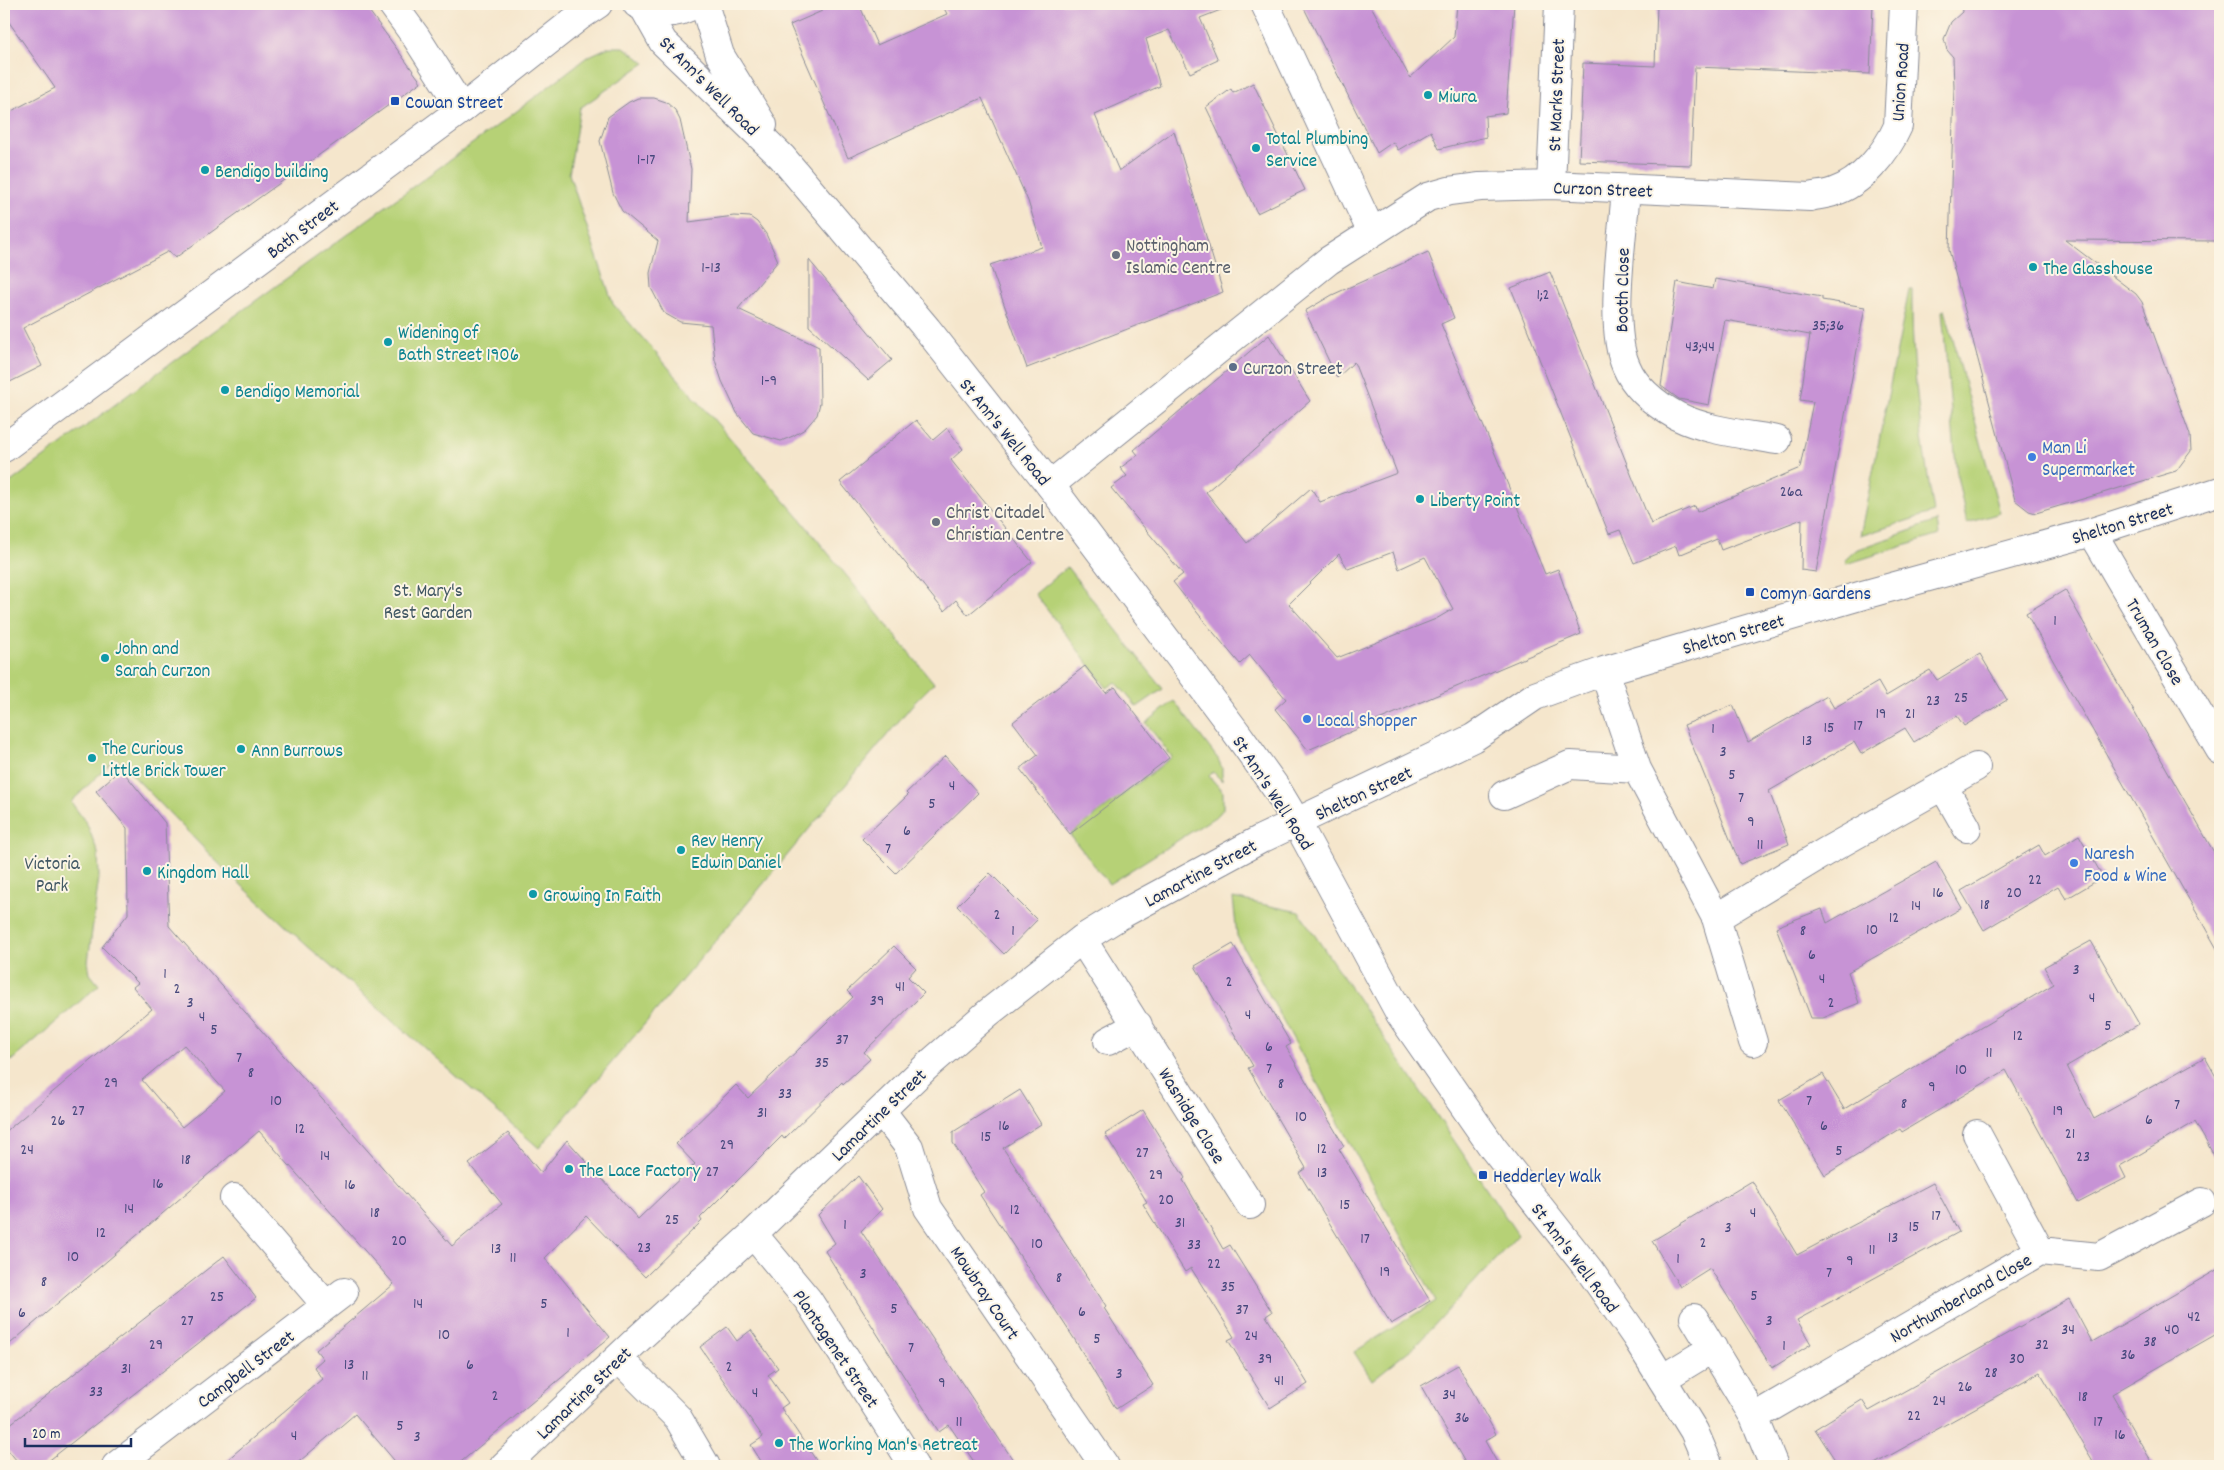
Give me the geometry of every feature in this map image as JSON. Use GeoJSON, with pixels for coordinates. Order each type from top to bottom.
{"type":"FeatureCollection","features":[{"type":"Feature","properties":{"kind":"street"},"geometry":{"type":"LineString","coordinates":[[392,4],[416,37],[462,109]]}},
{"type":"Feature","properties":{"kind":"street","name":"Bath Street"},"geometry":{"type":"LineString","coordinates":[[4,448],[462,109],[580,16],[598,4]]}},
{"type":"Feature","properties":{"kind":"street"},"geometry":{"type":"LineString","coordinates":[[641,6],[659,12],[675,12],[694,4]]}},
{"type":"Feature","properties":{"kind":"street","name":"St Ann's Well Road"},"geometry":{"type":"LineString","coordinates":[[704,4],[720,55],[782,157]]}},
{"type":"Feature","properties":{"kind":"street"},"geometry":{"type":"LineString","coordinates":[[1265,4],[1372,233]]}},
{"type":"Feature","properties":{"kind":"street","name":"St Marks Street"},"geometry":{"type":"LineString","coordinates":[[1551,186],[1559,4]]}},
{"type":"Feature","properties":{"kind":"street","name":"Union Road"},"geometry":{"type":"LineString","coordinates":[[1860,177],[1883,152],[1898,126],[1904,4]]}},
{"type":"Feature","properties":{"kind":"street","name":"St Ann's Well Road"},"geometry":{"type":"LineString","coordinates":[[641,6],[663,42],[782,157],[926,330],[1050,485],[1241,740],[1276,788],[1297,823],[1400,1014],[1498,1156],[1590,1271],[1636,1337],[1694,1432],[1709,1466]]}},
{"type":"Feature","properties":{"kind":"street","name":"Curzon Street"},"geometry":{"type":"LineString","coordinates":[[1050,485],[1328,261],[1428,197],[1449,191],[1480,186],[1551,186],[1810,197],[1834,192],[1860,177]]}},
{"type":"Feature","properties":{"kind":"street","name":"Booth Close"},"geometry":{"type":"LineString","coordinates":[[1626,189],[1617,310],[1618,332],[1625,366],[1637,385],[1657,403],[1677,416],[1703,426],[1777,440]]}},
{"type":"Feature","properties":{"kind":"street","name":"Shelton Street"},"geometry":{"type":"LineString","coordinates":[[1297,823],[1473,738],[1535,696],[1604,670],[1863,595],[2092,532],[2220,491]]}},
{"type":"Feature","properties":{"kind":"street","name":"Truman Close"},"geometry":{"type":"LineString","coordinates":[[2092,532],[2220,750]]}},
{"type":"Feature","properties":{"kind":"street"},"geometry":{"type":"LineString","coordinates":[[1604,670],[1636,769],[1716,918],[1753,1042]]}},
{"type":"Feature","properties":{"kind":"street"},"geometry":{"type":"LineString","coordinates":[[1504,795],[1570,765],[1636,769]]}},
{"type":"Feature","properties":{"kind":"street"},"geometry":{"type":"LineString","coordinates":[[1716,918],[1824,852],[1976,768]]}},
{"type":"Feature","properties":{"kind":"street"},"geometry":{"type":"LineString","coordinates":[[1942,786],[1967,828]]}},
{"type":"Feature","properties":{"kind":"street","name":"Lamartine Street"},"geometry":{"type":"LineString","coordinates":[[504,1466],[753,1234],[882,1112],[926,1067],[988,1013],[1082,939],[1124,913],[1261,840],[1297,823]]}},
{"type":"Feature","properties":{"kind":"street","name":"Wasnidge Close"},"geometry":{"type":"LineString","coordinates":[[1082,939],[1250,1205]]}},
{"type":"Feature","properties":{"kind":"street"},"geometry":{"type":"LineString","coordinates":[[1108,1040],[1138,1025]]}},
{"type":"Feature","properties":{"kind":"street","name":"Mowbray Court"},"geometry":{"type":"LineString","coordinates":[[882,1112],[909,1146],[928,1208],[1105,1466]]}},
{"type":"Feature","properties":{"kind":"street"},"geometry":{"type":"LineString","coordinates":[[1977,1134],[2040,1250]]}},
{"type":"Feature","properties":{"kind":"street","name":"Campbell Street"},"geometry":{"type":"LineString","coordinates":[[126,1464],[335,1299],[234,1198]]}},
{"type":"Feature","properties":{"kind":"street","name":"Northumberland Close"},"geometry":{"type":"LineString","coordinates":[[1754,1417],[2040,1250],[2099,1257],[2202,1202]]}},
{"type":"Feature","properties":{"kind":"street","name":"Plantagenet Street"},"geometry":{"type":"LineString","coordinates":[[753,1234],[808,1300],[914,1466]]}},
{"type":"Feature","properties":{"kind":"street"},"geometry":{"type":"LineString","coordinates":[[1694,1318],[1754,1417],[1774,1466]]}},
{"type":"Feature","properties":{"kind":"street"},"geometry":{"type":"LineString","coordinates":[[1662,1379],[1713,1348]]}},
{"type":"Feature","properties":{"kind":"street"},"geometry":{"type":"LineString","coordinates":[[619,1359],[678,1418],[706,1466]]}},
{"type":"Feature","properties":{"kind":"green space","name":"St. Mary's Rest Garden"},"geometry":{"type":"Polygon","coordinates":[[[609,47],[624,47],[645,63],[580,108],[569,174],[613,304],[797,515],[934,683],[913,704],[740,912],[539,1148],[305,944],[224,869],[116,758],[71,802],[87,824],[98,853],[99,877],[88,962],[90,974],[99,985],[4,1067],[4,487],[214,331],[509,117],[587,57],[609,47]]]}},
{"type":"Feature","properties":{"kind":"green space"},"geometry":{"type":"Polygon","coordinates":[[[1909,290],[1912,290],[1913,346],[1918,402],[1934,512],[1860,536],[1909,290]]]}},
{"type":"Feature","properties":{"kind":"green space"},"geometry":{"type":"Polygon","coordinates":[[[1945,310],[2000,513],[1967,523],[1957,476],[1942,311],[1945,310]]]}},
{"type":"Feature","properties":{"kind":"green space"},"geometry":{"type":"Polygon","coordinates":[[[1937,521],[1939,535],[1846,564],[1845,560],[1856,550],[1937,521]]]}},
{"type":"Feature","properties":{"kind":"green space"},"geometry":{"type":"Polygon","coordinates":[[[1067,567],[1163,689],[1137,707],[1116,682],[1107,688],[1035,594],[1067,567]]]}},
{"type":"Feature","properties":{"kind":"green space"},"geometry":{"type":"Polygon","coordinates":[[[1174,701],[1218,759],[1222,768],[1222,781],[1213,772],[1209,776],[1223,792],[1223,809],[1218,815],[1109,884],[1070,835],[1172,757],[1146,723],[1174,701]]]}},
{"type":"Feature","properties":{"kind":"green space"},"geometry":{"type":"Polygon","coordinates":[[[1233,898],[1299,912],[1518,1235],[1416,1345],[1372,1380],[1354,1352],[1436,1301],[1237,936],[1233,898]]]}},
{"type":"Feature","properties":{"kind":"building","name":"Bendigo building"},"geometry":{"type":"Polygon","coordinates":[[[4,4],[364,4],[421,82],[175,258],[169,251],[23,328],[42,366],[4,385],[4,115],[55,88],[4,15],[4,4]]]}},
{"type":"Feature","properties":{"kind":"building"},"geometry":{"type":"Polygon","coordinates":[[[819,4],[859,4],[877,45],[947,14],[942,4],[1231,4],[1231,6],[1200,18],[1218,60],[1190,73],[1169,30],[1146,39],[1160,86],[1095,115],[1119,171],[1174,131],[1223,292],[1027,368],[990,265],[1042,247],[1028,201],[982,98],[848,158],[790,25],[822,11],[819,4]]]}},
{"type":"Feature","properties":{"kind":"building","name":"Miura"},"geometry":{"type":"Polygon","coordinates":[[[1302,4],[1370,4],[1410,78],[1454,37],[1457,4],[1514,4],[1506,113],[1485,116],[1486,137],[1439,149],[1431,131],[1398,150],[1393,142],[1377,153],[1302,4]]]}},
{"type":"Feature","properties":{"kind":"building"},"geometry":{"type":"Polygon","coordinates":[[[1657,4],[1873,4],[1870,74],[1695,67],[1691,165],[1579,161],[1583,63],[1655,66],[1657,4]]]}},
{"type":"Feature","properties":{"kind":"building","name":"The Glasshouse"},"geometry":{"type":"Polygon","coordinates":[[[1961,4],[2220,4],[2220,241],[2065,240],[2136,294],[2142,302],[2190,435],[2191,451],[2176,471],[2036,513],[2029,511],[2015,500],[1949,250],[1954,88],[1953,57],[1947,50],[1944,39],[1951,22],[1962,12],[1961,4]]]}},
{"type":"Feature","properties":{"kind":"building","name":"Total Plumbing Service"},"geometry":{"type":"Polygon","coordinates":[[[1253,83],[1305,190],[1257,213],[1206,107],[1231,89],[1233,93],[1253,83]]]}},
{"type":"Feature","properties":{"kind":"building"},"geometry":{"type":"Polygon","coordinates":[[[638,98],[654,98],[666,102],[675,110],[680,120],[691,169],[689,222],[734,216],[750,217],[757,222],[766,234],[778,261],[738,309],[819,347],[820,403],[817,415],[805,429],[793,436],[781,441],[753,433],[737,413],[722,381],[715,360],[711,325],[680,322],[664,313],[651,288],[650,273],[658,241],[622,211],[613,193],[600,141],[608,117],[638,98]]]}},
{"type":"Feature","properties":{"kind":"building","name":"Liberty Point"},"geometry":{"type":"Polygon","coordinates":[[[1428,252],[1454,318],[1441,324],[1545,574],[1558,569],[1581,634],[1308,750],[1275,709],[1286,699],[1250,655],[1240,664],[1208,626],[1173,582],[1183,574],[1111,488],[1127,476],[1120,468],[1138,455],[1134,450],[1269,335],[1310,401],[1206,492],[1247,543],[1311,488],[1320,502],[1397,473],[1354,362],[1337,378],[1305,311],[1332,295],[1428,252]],[[1393,552],[1348,569],[1339,554],[1289,604],[1337,658],[1436,619],[1453,609],[1425,557],[1399,569],[1393,552]]]}},
{"type":"Feature","properties":{"kind":"building"},"geometry":{"type":"Polygon","coordinates":[[[809,260],[892,360],[868,380],[809,326],[809,260]]]}},
{"type":"Feature","properties":{"kind":"building"},"geometry":{"type":"Polygon","coordinates":[[[1550,272],[1651,524],[1695,506],[1697,512],[1800,468],[1813,402],[1800,400],[1810,335],[1725,320],[1709,405],[1679,399],[1661,386],[1677,282],[1713,289],[1715,279],[1822,297],[1822,300],[1865,307],[1816,572],[1801,570],[1802,519],[1721,550],[1717,539],[1679,555],[1676,546],[1634,563],[1620,530],[1609,534],[1511,288],[1550,272]]]}},
{"type":"Feature","properties":{"kind":"building","name":"Christ Citadel Christian Centre"},"geometry":{"type":"Polygon","coordinates":[[[916,420],[933,440],[947,428],[963,449],[951,460],[1032,562],[968,615],[956,600],[944,611],[840,482],[916,420]]]}},
{"type":"Feature","properties":{"kind":"building"},"geometry":{"type":"Polygon","coordinates":[[[2065,590],[2220,863],[2220,954],[2026,613],[2065,590]]]}},
{"type":"Feature","properties":{"kind":"building"},"geometry":{"type":"Polygon","coordinates":[[[1980,654],[2007,700],[1964,726],[1957,716],[1914,742],[1905,728],[1861,754],[1854,742],[1769,791],[1789,844],[1740,864],[1684,725],[1733,705],[1748,742],[1827,696],[1834,708],[1878,682],[1886,696],[1930,670],[1937,680],[1980,654]]]}},
{"type":"Feature","properties":{"kind":"building"},"geometry":{"type":"Polygon","coordinates":[[[1085,666],[1106,693],[1115,687],[1169,758],[1070,834],[1020,769],[1038,755],[1013,722],[1085,666]]]}},
{"type":"Feature","properties":{"kind":"building"},"geometry":{"type":"Polygon","coordinates":[[[945,756],[978,793],[896,873],[862,839],[945,756]]]}},
{"type":"Feature","properties":{"kind":"building"},"geometry":{"type":"Polygon","coordinates":[[[121,769],[165,823],[169,926],[452,1246],[502,1204],[469,1164],[508,1133],[541,1173],[567,1140],[638,1219],[695,1164],[676,1144],[736,1085],[748,1098],[853,997],[847,991],[894,946],[916,968],[908,977],[924,993],[864,1052],[870,1059],[843,1084],[842,1082],[784,1139],[782,1136],[700,1218],[702,1221],[645,1277],[586,1216],[545,1258],[610,1337],[456,1466],[399,1466],[355,1414],[294,1466],[220,1466],[322,1379],[314,1367],[323,1359],[316,1350],[394,1284],[259,1131],[4,1349],[4,1133],[152,1009],[133,987],[138,983],[102,947],[128,914],[127,828],[96,791],[121,769]],[[184,1045],[142,1080],[182,1127],[225,1091],[184,1045]]]}},
{"type":"Feature","properties":{"kind":"building"},"geometry":{"type":"Polygon","coordinates":[[[2079,835],[2103,877],[2066,899],[2058,886],[1984,930],[1961,891],[2039,845],[2045,856],[2079,835]]]}},
{"type":"Feature","properties":{"kind":"building"},"geometry":{"type":"Polygon","coordinates":[[[1936,862],[1962,908],[1848,972],[1859,1003],[1823,1018],[1811,1018],[1776,927],[1822,909],[1827,923],[1936,862]]]}},
{"type":"Feature","properties":{"kind":"building"},"geometry":{"type":"Polygon","coordinates":[[[990,873],[1037,920],[1004,954],[957,906],[990,873]]]}},
{"type":"Feature","properties":{"kind":"building"},"geometry":{"type":"Polygon","coordinates":[[[2091,941],[2139,1024],[2067,1066],[2094,1119],[2205,1057],[2220,1084],[2220,1166],[2195,1122],[2120,1166],[2126,1178],[2078,1203],[2006,1070],[1902,1132],[1900,1129],[1825,1175],[1779,1100],[1823,1074],[1844,1109],[2054,984],[2044,967],[2091,941]]]}},
{"type":"Feature","properties":{"kind":"building"},"geometry":{"type":"Polygon","coordinates":[[[1233,944],[1291,1044],[1286,1047],[1344,1146],[1339,1149],[1430,1301],[1391,1324],[1299,1173],[1306,1168],[1248,1068],[1253,1066],[1195,966],[1233,944]]]}},
{"type":"Feature","properties":{"kind":"building"},"geometry":{"type":"Polygon","coordinates":[[[1020,1090],[1041,1124],[1003,1148],[1106,1306],[1104,1308],[1153,1385],[1116,1409],[1075,1340],[980,1195],[984,1192],[953,1143],[953,1132],[1020,1090]]]}},
{"type":"Feature","properties":{"kind":"building"},"geometry":{"type":"Polygon","coordinates":[[[1143,1110],[1185,1178],[1183,1180],[1223,1249],[1230,1245],[1272,1312],[1266,1316],[1308,1384],[1270,1408],[1228,1340],[1234,1337],[1191,1268],[1185,1272],[1143,1204],[1147,1202],[1105,1134],[1143,1110]]]}},
{"type":"Feature","properties":{"kind":"building"},"geometry":{"type":"Polygon","coordinates":[[[858,1176],[882,1209],[861,1231],[1017,1466],[977,1466],[949,1425],[939,1432],[825,1251],[835,1243],[818,1215],[858,1176]]]}},
{"type":"Feature","properties":{"kind":"building"},"geometry":{"type":"Polygon","coordinates":[[[1752,1181],[1797,1255],[1933,1183],[1959,1232],[1797,1320],[1811,1344],[1772,1368],[1710,1268],[1680,1287],[1652,1241],[1752,1181]]]}},
{"type":"Feature","properties":{"kind":"building"},"geometry":{"type":"Polygon","coordinates":[[[224,1256],[256,1298],[42,1466],[21,1466],[4,1445],[4,1429],[224,1256]]]}},
{"type":"Feature","properties":{"kind":"building"},"geometry":{"type":"Polygon","coordinates":[[[2220,1268],[2220,1332],[2112,1394],[2154,1466],[2096,1466],[2040,1372],[1871,1466],[1839,1466],[1815,1429],[1862,1400],[1869,1411],[2069,1299],[2092,1342],[2220,1268]]]}},
{"type":"Feature","properties":{"kind":"building"},"geometry":{"type":"Polygon","coordinates":[[[727,1327],[737,1341],[751,1330],[778,1368],[768,1375],[788,1403],[781,1408],[820,1466],[764,1466],[751,1445],[763,1437],[700,1347],[727,1327]]]}},
{"type":"Feature","properties":{"kind":"building"},"geometry":{"type":"Polygon","coordinates":[[[1458,1365],[1496,1434],[1485,1441],[1499,1466],[1467,1466],[1421,1386],[1458,1365]]]}},
{"type":"Feature","properties":{"kind":"place","name":"Miura"},"geometry":{"type":"Point","coordinates":[1428,95]}},
{"type":"Feature","properties":{"kind":"place","name":"Cowan Street"},"geometry":{"type":"Point","coordinates":[395,101]}},
{"type":"Feature","properties":{"kind":"place","name":"Total Plumbing Service"},"geometry":{"type":"Point","coordinates":[1256,148]}},
{"type":"Feature","properties":{"kind":"place","name":"Bendigo building"},"geometry":{"type":"Point","coordinates":[205,170]}},
{"type":"Feature","properties":{"kind":"place","name":"Nottingham Islamic Centre"},"geometry":{"type":"Point","coordinates":[1116,255]}},
{"type":"Feature","properties":{"kind":"place","name":"The Glasshouse"},"geometry":{"type":"Point","coordinates":[2033,267]}},
{"type":"Feature","properties":{"kind":"place","name":"Widening of Bath Street 1906"},"geometry":{"type":"Point","coordinates":[388,342]}},
{"type":"Feature","properties":{"kind":"place","name":"Curzon Street"},"geometry":{"type":"Point","coordinates":[1233,367]}},
{"type":"Feature","properties":{"kind":"place","name":"Bendigo Memorial"},"geometry":{"type":"Point","coordinates":[225,390]}},
{"type":"Feature","properties":{"kind":"place","name":"Man Li Supermarket"},"geometry":{"type":"Point","coordinates":[2032,457]}},
{"type":"Feature","properties":{"kind":"place","name":"Liberty Point"},"geometry":{"type":"Point","coordinates":[1420,499]}},
{"type":"Feature","properties":{"kind":"place","name":"Christ Citadel Christian Centre"},"geometry":{"type":"Point","coordinates":[936,522]}},
{"type":"Feature","properties":{"kind":"place","name":"Comyn Gardens"},"geometry":{"type":"Point","coordinates":[1750,592]}},
{"type":"Feature","properties":{"kind":"place","name":"John and Sarah Curzon"},"geometry":{"type":"Point","coordinates":[105,658]}},
{"type":"Feature","properties":{"kind":"place","name":"Local Shopper"},"geometry":{"type":"Point","coordinates":[1307,719]}},
{"type":"Feature","properties":{"kind":"place","name":"Ann Burrows"},"geometry":{"type":"Point","coordinates":[241,749]}},
{"type":"Feature","properties":{"kind":"place","name":"The Curious Little Brick Tower"},"geometry":{"type":"Point","coordinates":[92,758]}},
{"type":"Feature","properties":{"kind":"place","name":"Rev Henry Edwin Daniel"},"geometry":{"type":"Point","coordinates":[681,850]}},
{"type":"Feature","properties":{"kind":"place","name":"Naresh Food & Wine"},"geometry":{"type":"Point","coordinates":[2074,863]}},
{"type":"Feature","properties":{"kind":"place","name":"Kingdom Hall"},"geometry":{"type":"Point","coordinates":[147,871]}},
{"type":"Feature","properties":{"kind":"place","name":"Growing In Faith"},"geometry":{"type":"Point","coordinates":[533,894]}},
{"type":"Feature","properties":{"kind":"place","name":"The Lace Factory"},"geometry":{"type":"Point","coordinates":[569,1169]}},
{"type":"Feature","properties":{"kind":"place","name":"Hedderley Walk"},"geometry":{"type":"Point","coordinates":[1483,1175]}},
{"type":"Feature","properties":{"kind":"place","name":"The Working Man's Retreat"},"geometry":{"type":"Point","coordinates":[779,1443]}},
{"type":"Feature","properties":{"kind":"park label","name":"Victoria Park"},"geometry":{"type":"Point","coordinates":[52,873]}}]}
